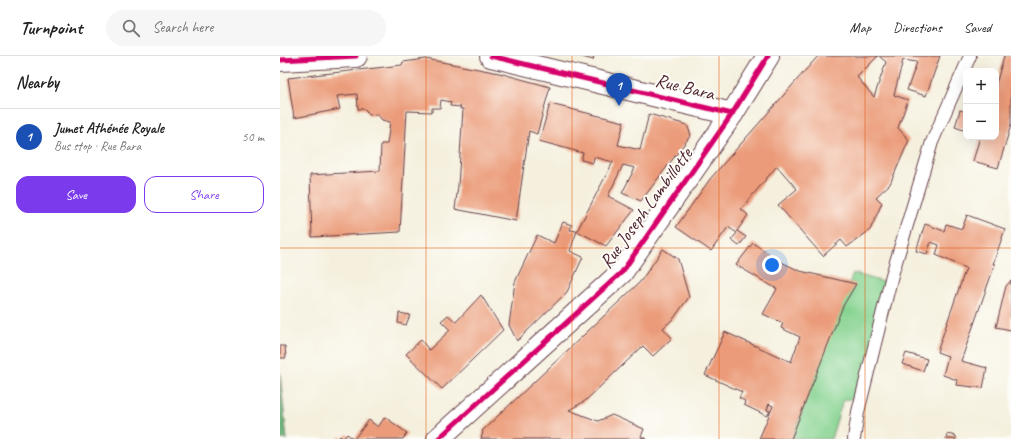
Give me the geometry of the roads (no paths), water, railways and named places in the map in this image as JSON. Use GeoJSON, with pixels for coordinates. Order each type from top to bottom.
{"type":"FeatureCollection","features":[{"type":"Feature","properties":{"kind":"street"},"geometry":{"type":"LineString","coordinates":[[280,60],[356,56]]}},
{"type":"Feature","properties":{"kind":"street","name":"Rue Bara"},"geometry":{"type":"LineString","coordinates":[[491,56],[732,114]]}},
{"type":"Feature","properties":{"kind":"street","name":"Rue Joseph Lambillotte"},"geometry":{"type":"LineString","coordinates":[[438,439],[622,272],[732,114],[768,56]]}},
{"type":"Feature","properties":{"kind":"lane"},"geometry":{"type":"LineString","coordinates":[[854,439],[858,412],[891,279],[932,142],[970,56]]}},
{"type":"Feature","properties":{"kind":"place","name":"Jumet Athénée Royale"},"geometry":{"type":"Point","coordinates":[619,106]}}]}
